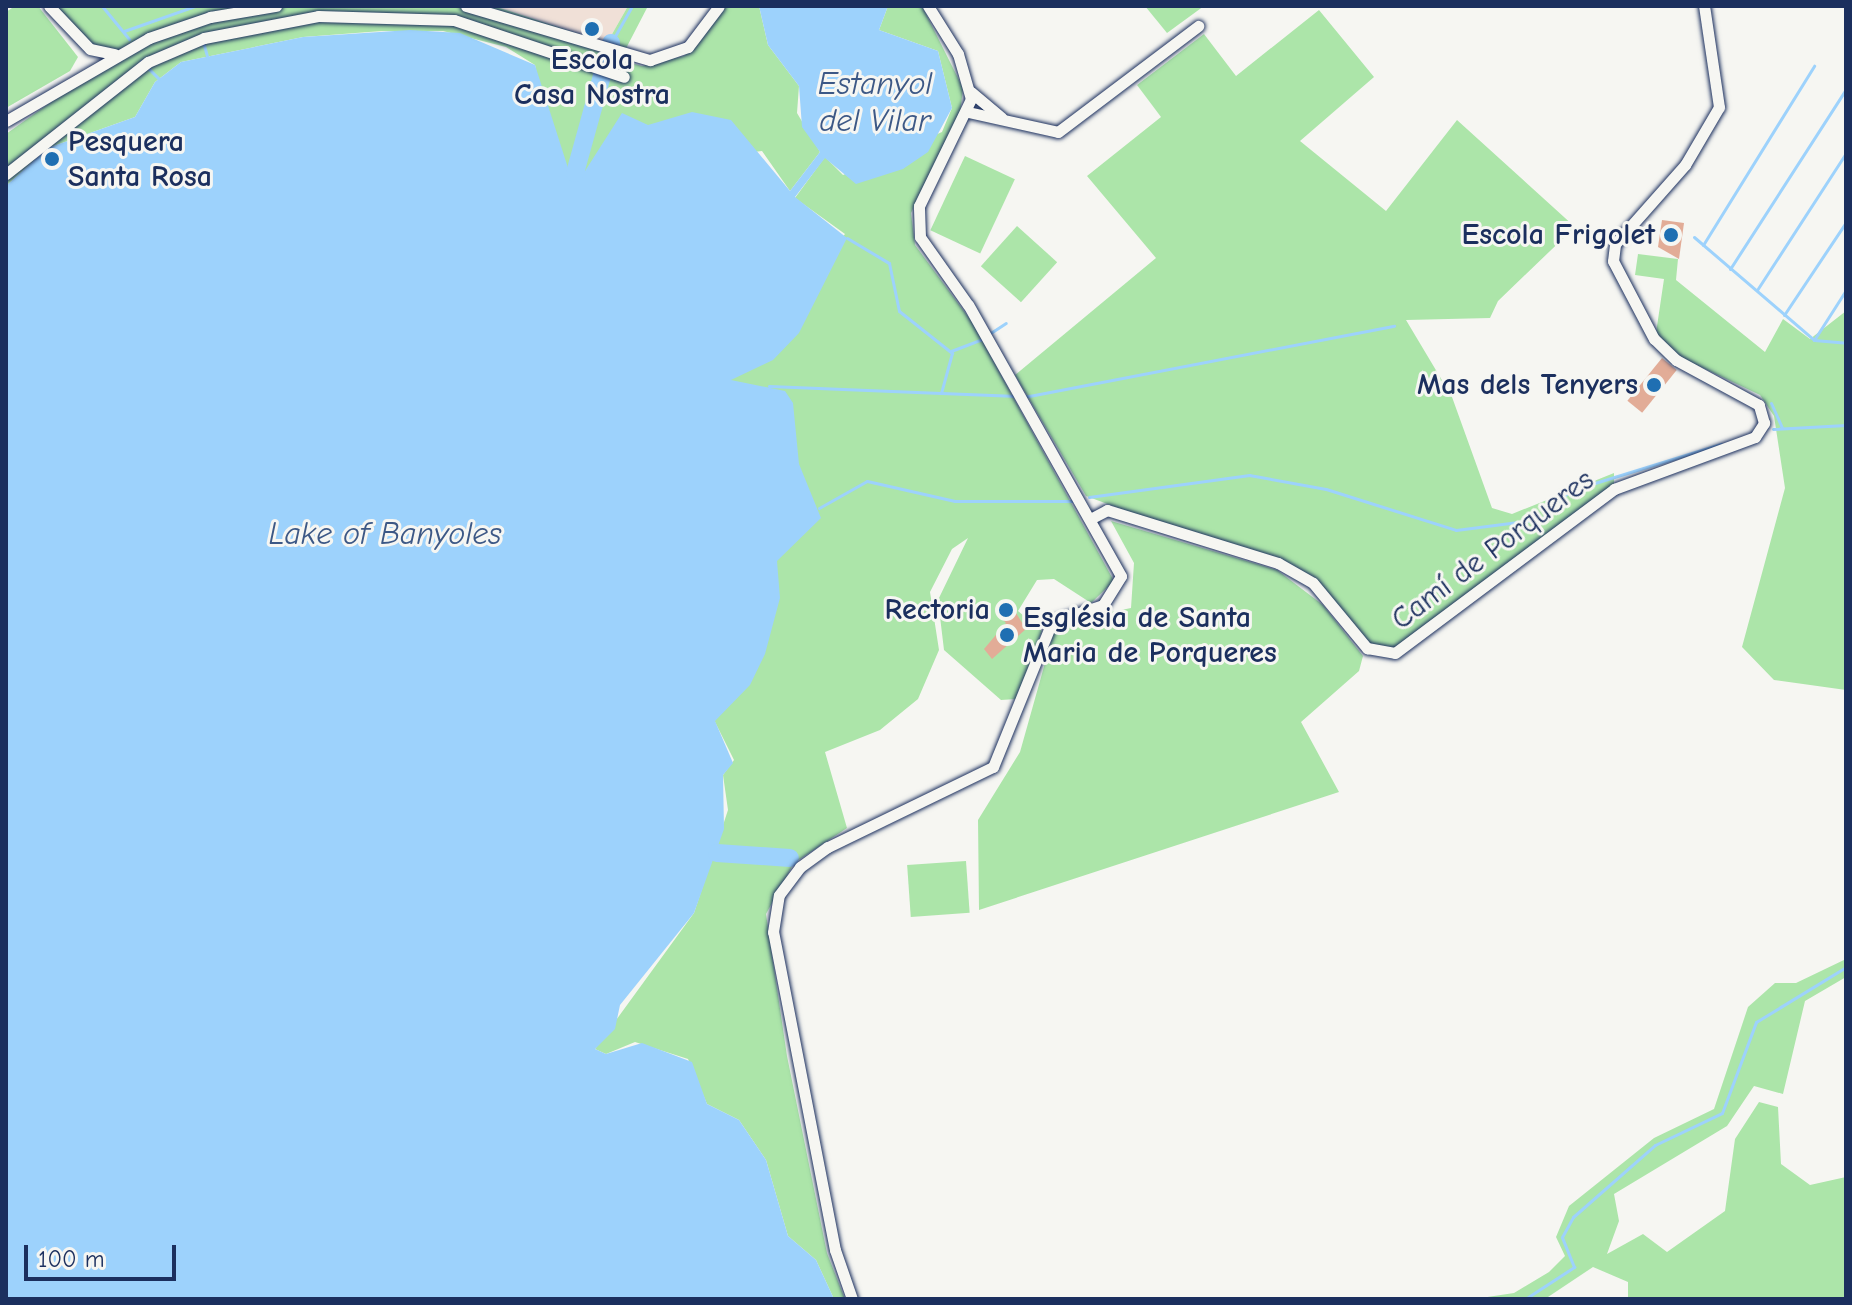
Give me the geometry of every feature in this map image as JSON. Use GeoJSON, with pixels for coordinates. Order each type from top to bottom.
{"type":"FeatureCollection","features":[{"type":"Feature","properties":{"kind":"street"},"geometry":{"type":"LineString","coordinates":[[49,6],[83,43],[115,54]]}},
{"type":"Feature","properties":{"kind":"street"},"geometry":{"type":"LineString","coordinates":[[6,121],[115,54],[189,23],[276,6]]}},
{"type":"Feature","properties":{"kind":"street"},"geometry":{"type":"LineString","coordinates":[[466,6],[624,56],[650,60],[680,52],[719,6]]}},
{"type":"Feature","properties":{"kind":"street"},"geometry":{"type":"LineString","coordinates":[[852,1299],[835,1250],[773,932],[779,895],[800,867],[828,847],[993,767],[1052,622],[1103,605],[1117,589],[1117,563],[1092,518],[968,305],[927,254],[917,220],[928,186],[968,112],[971,92],[958,54],[928,6]]}},
{"type":"Feature","properties":{"kind":"street","name":"Camí de Porqueres"},"geometry":{"type":"LineString","coordinates":[[1092,518],[1107,510],[1278,563],[1313,583],[1367,648],[1395,653],[1614,489],[1755,437],[1764,423],[1759,405],[1676,360],[1654,339],[1613,261],[1615,244],[1685,165],[1719,107],[1704,6]]}},
{"type":"Feature","properties":{"kind":"street"},"geometry":{"type":"LineString","coordinates":[[6,174],[140,68],[234,32],[318,16],[391,14],[454,20],[619,76]]}},
{"type":"Feature","properties":{"kind":"street"},"geometry":{"type":"LineString","coordinates":[[968,112],[1058,132],[1198,26]]}},
{"type":"Feature","properties":{"kind":"street"},"geometry":{"type":"LineString","coordinates":[[81,74],[83,43]]}},
{"type":"Feature","properties":{"kind":"street"},"geometry":{"type":"LineString","coordinates":[[971,92],[1002,118]]}},
{"type":"Feature","properties":{"kind":"shaded area","name":"Escola Casa Nostra"},"geometry":{"type":"Polygon","coordinates":[[[494,6],[628,6],[607,43],[494,6]]]}},
{"type":"Feature","properties":{"kind":"green space"},"geometry":{"type":"Polygon","coordinates":[[[15,6],[38,6],[78,57],[70,71],[6,108],[6,12],[15,6]]]}},
{"type":"Feature","properties":{"kind":"green space"},"geometry":{"type":"Polygon","coordinates":[[[54,6],[494,6],[607,43],[628,6],[648,6],[620,60],[642,66],[684,56],[725,6],[759,6],[768,45],[799,86],[797,113],[820,152],[790,191],[762,151],[558,175],[535,65],[506,47],[443,31],[382,31],[303,37],[181,62],[155,82],[135,117],[48,148],[6,186],[6,134],[106,63],[54,6]]]}},
{"type":"Feature","properties":{"kind":"green space"},"geometry":{"type":"Polygon","coordinates":[[[888,6],[922,6],[963,88],[960,115],[911,213],[915,245],[972,322],[1114,581],[1091,603],[1054,579],[1037,580],[1018,611],[1042,631],[1016,699],[1001,700],[944,650],[938,600],[968,538],[952,549],[930,592],[939,650],[918,699],[880,730],[825,752],[847,828],[794,863],[766,914],[787,1056],[827,1253],[845,1299],[834,1299],[816,1260],[788,1236],[766,1160],[739,1120],[707,1104],[688,1059],[635,1042],[606,1054],[595,1049],[694,913],[728,810],[723,775],[734,760],[715,722],[722,382],[845,234],[795,198],[825,157],[843,175],[942,132],[952,108],[938,51],[879,30],[888,6]]]}},
{"type":"Feature","properties":{"kind":"green space"},"geometry":{"type":"Polygon","coordinates":[[[1145,6],[1204,6],[1167,33],[1145,6]]]}},
{"type":"Feature","properties":{"kind":"green space"},"geometry":{"type":"Polygon","coordinates":[[[1319,10],[1374,77],[1300,141],[1386,211],[1457,120],[1575,227],[1498,301],[1490,318],[1406,320],[1452,397],[1492,508],[1512,514],[1614,473],[1614,484],[1394,649],[1369,645],[1315,581],[1086,496],[1015,375],[1156,258],[1087,176],[1161,117],[1137,85],[1204,34],[1236,76],[1319,10]]]}},
{"type":"Feature","properties":{"kind":"green space"},"geometry":{"type":"Polygon","coordinates":[[[965,156],[1015,179],[980,254],[930,230],[965,156]]]}},
{"type":"Feature","properties":{"kind":"green space"},"geometry":{"type":"Polygon","coordinates":[[[1017,226],[1057,262],[1021,302],[981,266],[1017,226]]]}},
{"type":"Feature","properties":{"kind":"green space"},"geometry":{"type":"Polygon","coordinates":[[[1638,254],[1678,259],[1676,280],[1765,352],[1783,319],[1810,339],[1846,311],[1846,690],[1774,680],[1742,647],[1785,488],[1774,416],[1760,395],[1682,358],[1656,333],[1664,279],[1635,275],[1638,254]]]}},
{"type":"Feature","properties":{"kind":"green space"},"geometry":{"type":"Polygon","coordinates":[[[1111,521],[1277,570],[1323,605],[1363,656],[1359,671],[1301,722],[1339,792],[979,910],[978,820],[1020,752],[1058,623],[1131,608],[1134,563],[1111,521]]]}},
{"type":"Feature","properties":{"kind":"green space"},"geometry":{"type":"Polygon","coordinates":[[[966,861],[970,913],[911,917],[907,865],[966,861]]]}},
{"type":"Feature","properties":{"kind":"green space"},"geometry":{"type":"Polygon","coordinates":[[[1846,959],[1846,977],[1805,1001],[1783,1094],[1754,1086],[1727,1126],[1614,1194],[1619,1221],[1607,1254],[1643,1234],[1667,1252],[1725,1211],[1735,1139],[1759,1102],[1778,1107],[1781,1164],[1810,1185],[1846,1177],[1846,1299],[1628,1299],[1628,1282],[1593,1267],[1545,1299],[1474,1299],[1514,1293],[1549,1272],[1565,1256],[1556,1237],[1569,1206],[1654,1138],[1714,1109],[1748,1007],[1775,983],[1796,983],[1846,959]]]}},
{"type":"Feature","properties":{"kind":"water","name":"Lake of Banyoles"},"geometry":{"type":"Polygon","coordinates":[[[759,6],[888,6],[879,30],[938,51],[952,108],[928,152],[903,169],[856,184],[825,158],[795,197],[847,238],[799,333],[773,360],[731,380],[785,391],[793,403],[799,464],[821,518],[777,561],[780,598],[765,654],[750,685],[715,721],[733,763],[723,775],[724,829],[694,913],[620,1005],[615,1029],[595,1049],[606,1054],[642,1043],[692,1062],[707,1104],[739,1120],[766,1160],[788,1236],[816,1260],[834,1299],[6,1299],[6,186],[48,148],[135,117],[155,82],[181,62],[303,37],[410,30],[460,33],[535,65],[569,171],[585,171],[622,113],[648,125],[692,112],[731,120],[790,191],[820,152],[802,127],[799,86],[768,45],[759,6]]]}},
{"type":"Feature","properties":{"kind":"building","name":"Escola Frigolet"},"geometry":{"type":"Polygon","coordinates":[[[1662,220],[1684,223],[1679,259],[1658,247],[1662,220]]]}},
{"type":"Feature","properties":{"kind":"building","name":"Mas dels Tenyers"},"geometry":{"type":"Polygon","coordinates":[[[1662,358],[1677,370],[1642,413],[1627,401],[1662,358]]]}},
{"type":"Feature","properties":{"kind":"building","name":"Església de Santa Maria de Porqueres"},"geometry":{"type":"Polygon","coordinates":[[[1008,600],[1026,629],[992,659],[984,649],[1006,623],[996,612],[1008,600]]]}},
{"type":"Feature","properties":{"kind":"waterway"},"geometry":{"type":"LineString","coordinates":[[102,6],[129,39]]}},
{"type":"Feature","properties":{"kind":"waterway"},"geometry":{"type":"LineString","coordinates":[[124,31],[195,6]]}},
{"type":"Feature","properties":{"kind":"waterway"},"geometry":{"type":"LineString","coordinates":[[611,43],[632,6]]}},
{"type":"Feature","properties":{"kind":"waterway"},"geometry":{"type":"LineString","coordinates":[[203,42],[207,56]]}},
{"type":"Feature","properties":{"kind":"waterway"},"geometry":{"type":"LineString","coordinates":[[575,173],[611,43]]}},
{"type":"Feature","properties":{"kind":"waterway"},"geometry":{"type":"LineString","coordinates":[[141,61],[159,79]]}},
{"type":"Feature","properties":{"kind":"waterway"},"geometry":{"type":"LineString","coordinates":[[1703,245],[1814,66]]}},
{"type":"Feature","properties":{"kind":"waterway"},"geometry":{"type":"LineString","coordinates":[[1730,269],[1846,89]]}},
{"type":"Feature","properties":{"kind":"waterway"},"geometry":{"type":"LineString","coordinates":[[1757,290],[1846,153]]}},
{"type":"Feature","properties":{"kind":"waterway"},"geometry":{"type":"LineString","coordinates":[[1784,315],[1846,222]]}},
{"type":"Feature","properties":{"kind":"waterway"},"geometry":{"type":"LineString","coordinates":[[1694,237],[1814,340],[1846,343]]}},
{"type":"Feature","properties":{"kind":"waterway"},"geometry":{"type":"LineString","coordinates":[[847,238],[889,263],[899,311],[952,353],[941,393],[1017,396]]}},
{"type":"Feature","properties":{"kind":"waterway"},"geometry":{"type":"LineString","coordinates":[[1814,340],[1846,290]]}},
{"type":"Feature","properties":{"kind":"waterway"},"geometry":{"type":"LineString","coordinates":[[989,334],[1006,323]]}},
{"type":"Feature","properties":{"kind":"waterway"},"geometry":{"type":"LineString","coordinates":[[1024,397],[1394,326]]}},
{"type":"Feature","properties":{"kind":"waterway"},"geometry":{"type":"LineString","coordinates":[[951,351],[983,339]]}},
{"type":"Feature","properties":{"kind":"waterway"},"geometry":{"type":"LineString","coordinates":[[769,386],[941,393]]}},
{"type":"Feature","properties":{"kind":"waterway"},"geometry":{"type":"LineString","coordinates":[[1771,403],[1782,428]]}},
{"type":"Feature","properties":{"kind":"waterway"},"geometry":{"type":"LineString","coordinates":[[1773,429],[1846,425]]}},
{"type":"Feature","properties":{"kind":"waterway"},"geometry":{"type":"LineString","coordinates":[[1089,497],[1249,475],[1326,489],[1456,530],[1542,519],[1569,491],[1721,444]]}},
{"type":"Feature","properties":{"kind":"waterway"},"geometry":{"type":"LineString","coordinates":[[819,508],[867,481],[955,501],[1074,501]]}},
{"type":"Feature","properties":{"kind":"waterway"},"geometry":{"type":"LineString","coordinates":[[717,853],[790,858]]}},
{"type":"Feature","properties":{"kind":"waterway"},"geometry":{"type":"LineString","coordinates":[[1525,1299],[1574,1267],[1562,1237],[1573,1217],[1655,1145],[1722,1113],[1756,1022],[1846,967]]}},
{"type":"Feature","properties":{"kind":"place","name":"Escola Casa Nostra"},"geometry":{"type":"Point","coordinates":[592,29]}},
{"type":"Feature","properties":{"kind":"place","name":"Pesquera Santa Rosa"},"geometry":{"type":"Point","coordinates":[52,159]}},
{"type":"Feature","properties":{"kind":"place","name":"Escola Frigolet"},"geometry":{"type":"Point","coordinates":[1671,235]}},
{"type":"Feature","properties":{"kind":"place","name":"Mas dels Tenyers"},"geometry":{"type":"Point","coordinates":[1654,385]}},
{"type":"Feature","properties":{"kind":"place","name":"Rectoria"},"geometry":{"type":"Point","coordinates":[1006,610]}},
{"type":"Feature","properties":{"kind":"place","name":"Església de Santa Maria de Porqueres"},"geometry":{"type":"Point","coordinates":[1007,635]}},
{"type":"Feature","properties":{"kind":"water label","name":"Estanyol del Vilar"},"geometry":{"type":"Point","coordinates":[875,104]}}]}
